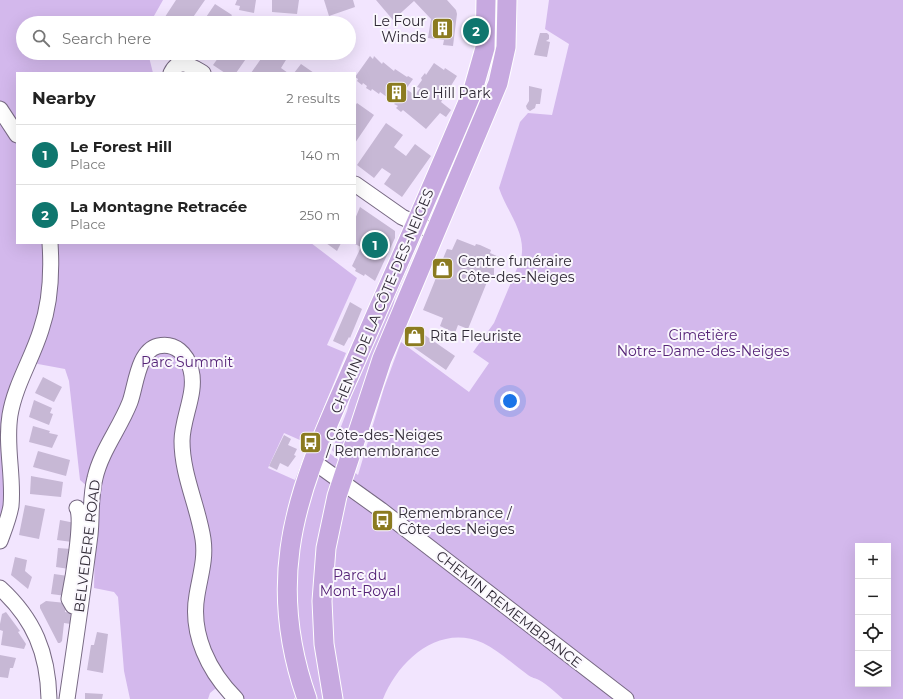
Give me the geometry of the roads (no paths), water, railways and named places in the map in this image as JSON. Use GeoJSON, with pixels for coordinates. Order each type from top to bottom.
{"type":"FeatureCollection","features":[{"type":"Feature","properties":{"kind":"main road","name":"CHEMIN DE LA CÔTE-DES-NEIGES"},"geometry":{"type":"LineString","coordinates":[[308,699],[296,664],[291,638],[288,609],[287,578],[290,549],[296,519],[314,462],[481,68],[486,41],[486,0]]}},
{"type":"Feature","properties":{"kind":"main road","name":"CHEMIN DE LA CÔTE-DES-NEIGES"},"geometry":{"type":"LineString","coordinates":[[333,699],[324,644],[323,588],[329,532],[342,481],[379,366],[501,75],[507,38],[507,0]]}},
{"type":"Feature","properties":{"kind":"street"},"geometry":{"type":"LineString","coordinates":[[172,72],[177,65],[185,63],[201,72]]}},
{"type":"Feature","properties":{"kind":"street"},"geometry":{"type":"LineString","coordinates":[[0,109],[16,133]]}},
{"type":"Feature","properties":{"kind":"street"},"geometry":{"type":"LineString","coordinates":[[356,185],[402,217],[434,232]]}},
{"type":"Feature","properties":{"kind":"street"},"geometry":{"type":"LineString","coordinates":[[0,541],[10,508],[11,493],[8,452],[9,419],[16,392],[41,330],[49,300],[51,276],[50,244]]}},
{"type":"Feature","properties":{"kind":"street","name":"BELVEDERE ROAD"},"geometry":{"type":"LineString","coordinates":[[67,699],[90,533],[93,489],[100,461],[128,407],[144,357],[155,346],[173,346],[180,350],[186,358],[192,378],[183,427],[182,442],[186,476],[204,548],[203,571],[195,605],[196,630],[207,660],[215,674],[236,699]]}},
{"type":"Feature","properties":{"kind":"street","name":"CHEMIN REMEMBRANCE"},"geometry":{"type":"LineString","coordinates":[[314,462],[342,481],[626,699]]}},
{"type":"Feature","properties":{"kind":"street"},"geometry":{"type":"LineString","coordinates":[[77,508],[80,515],[79,530],[70,599],[73,606],[79,607]]}},
{"type":"Feature","properties":{"kind":"street"},"geometry":{"type":"LineString","coordinates":[[0,588],[10,597],[26,619],[42,648],[49,676],[49,699]]}},
{"type":"Feature","properties":{"kind":"place","name":"Le Four Winds"},"geometry":{"type":"Point","coordinates":[442,29]}},
{"type":"Feature","properties":{"kind":"place","name":"La Montagne Retracée"},"geometry":{"type":"Point","coordinates":[476,31]}},
{"type":"Feature","properties":{"kind":"place","name":"Le Hill Park"},"geometry":{"type":"Point","coordinates":[397,93]}},
{"type":"Feature","properties":{"kind":"place","name":"Le Forest Hill"},"geometry":{"type":"Point","coordinates":[375,245]}},
{"type":"Feature","properties":{"kind":"place","name":"Centre funéraire Côte-des-Neiges"},"geometry":{"type":"Point","coordinates":[442,269]}},
{"type":"Feature","properties":{"kind":"place","name":"Rita Fleuriste"},"geometry":{"type":"Point","coordinates":[414,336]}},
{"type":"Feature","properties":{"kind":"place","name":"Côte-des-Neiges / Remembrance"},"geometry":{"type":"Point","coordinates":[311,443]}},
{"type":"Feature","properties":{"kind":"place","name":"Remembrance / Côte-des-Neiges"},"geometry":{"type":"Point","coordinates":[383,521]}},
{"type":"Feature","properties":{"kind":"park label","name":"Cimetière Notre-Dame-des-Neiges"},"geometry":{"type":"Point","coordinates":[703,344]}},
{"type":"Feature","properties":{"kind":"park label","name":"Parc Summit"},"geometry":{"type":"Point","coordinates":[187,362]}},
{"type":"Feature","properties":{"kind":"park label","name":"Parc du Mont-Royal"},"geometry":{"type":"Point","coordinates":[360,584]}}]}
